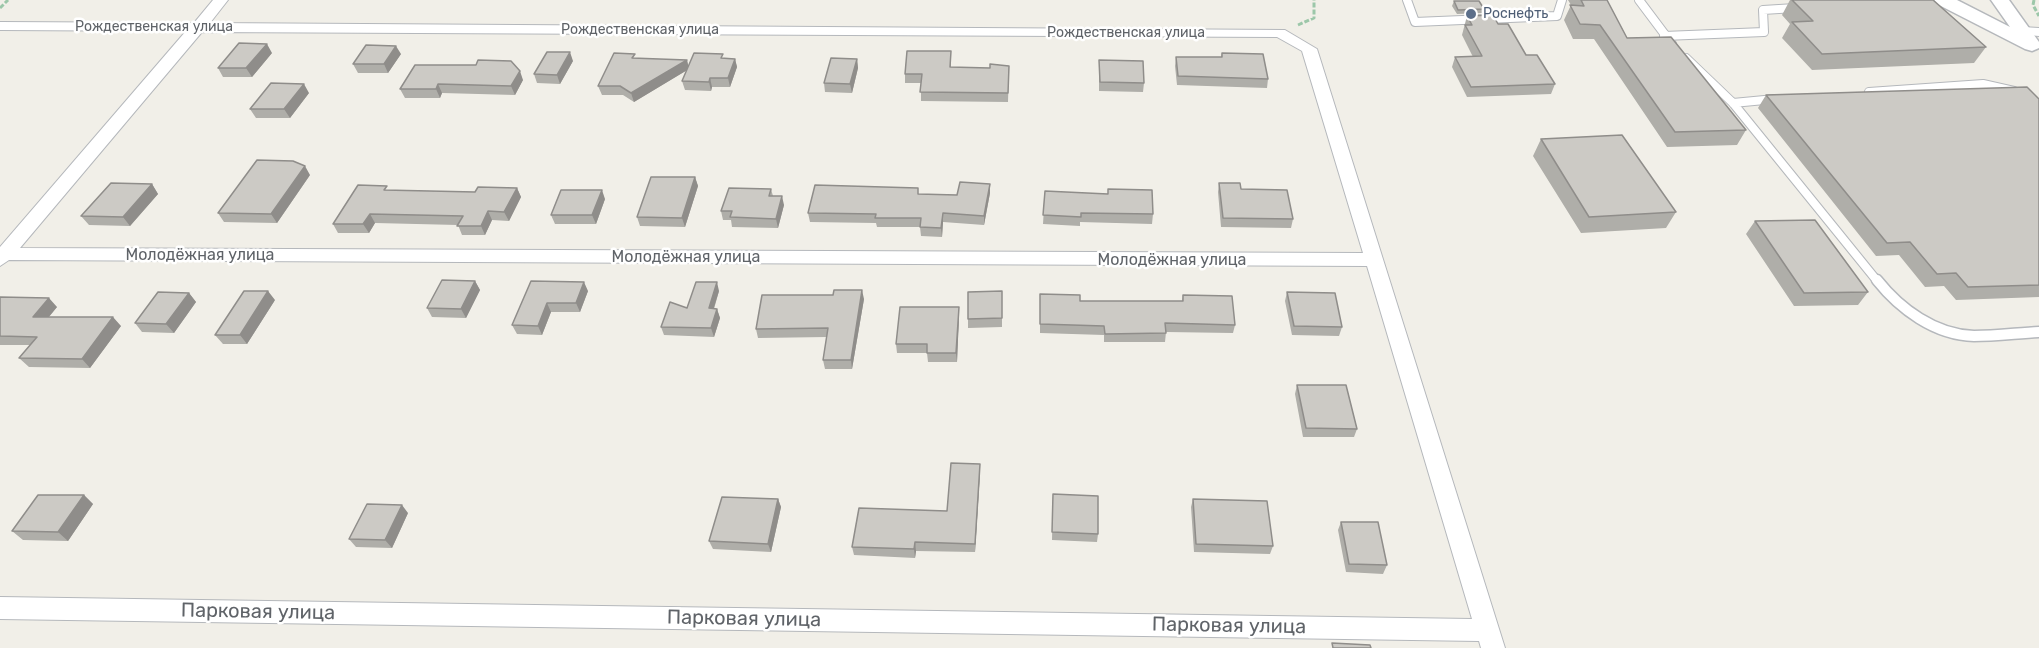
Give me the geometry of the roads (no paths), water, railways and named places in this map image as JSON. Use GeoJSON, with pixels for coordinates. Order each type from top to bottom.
{"type":"FeatureCollection","features":[{"type":"Feature","properties":{"kind":"street"},"geometry":{"type":"LineString","coordinates":[[1,256],[221,0]]}},
{"type":"Feature","properties":{"kind":"street"},"geometry":{"type":"LineString","coordinates":[[1943,0],[2033,39]]}},
{"type":"Feature","properties":{"kind":"street"},"geometry":{"type":"LineString","coordinates":[[2000,0],[2033,39]]}},
{"type":"Feature","properties":{"kind":"street","name":"Рождественская улица"},"geometry":{"type":"LineString","coordinates":[[0,26],[1280,33],[1310,49],[1373,260]]}},
{"type":"Feature","properties":{"kind":"street","name":"Молодёжная улица"},"geometry":{"type":"LineString","coordinates":[[1,256],[1373,260]]}},
{"type":"Feature","properties":{"kind":"street"},"geometry":{"type":"LineString","coordinates":[[1373,260],[1490,639]]}},
{"type":"Feature","properties":{"kind":"street","name":"Парковая улица"},"geometry":{"type":"LineString","coordinates":[[0,608],[1490,639]]}},
{"type":"Feature","properties":{"kind":"lane"},"geometry":{"type":"LineString","coordinates":[[1407,0],[1415,22],[1557,16],[1562,0]]}},
{"type":"Feature","properties":{"kind":"lane"},"geometry":{"type":"LineString","coordinates":[[1639,0],[1664,36],[1732,102],[1893,300],[1929,325],[1972,336],[2039,332]]}},
{"type":"Feature","properties":{"kind":"lane"},"geometry":{"type":"LineString","coordinates":[[1664,36],[1764,32],[1763,10],[1807,8]]}},
{"type":"Feature","properties":{"kind":"lane"},"geometry":{"type":"LineString","coordinates":[[1864,93],[1983,84],[2014,91],[2022,96]]}},
{"type":"Feature","properties":{"kind":"lane"},"geometry":{"type":"LineString","coordinates":[[1732,102],[1780,99]]}},
{"type":"Feature","properties":{"kind":"place","name":"Роснефть"},"geometry":{"type":"Point","coordinates":[1471,14]}}]}
